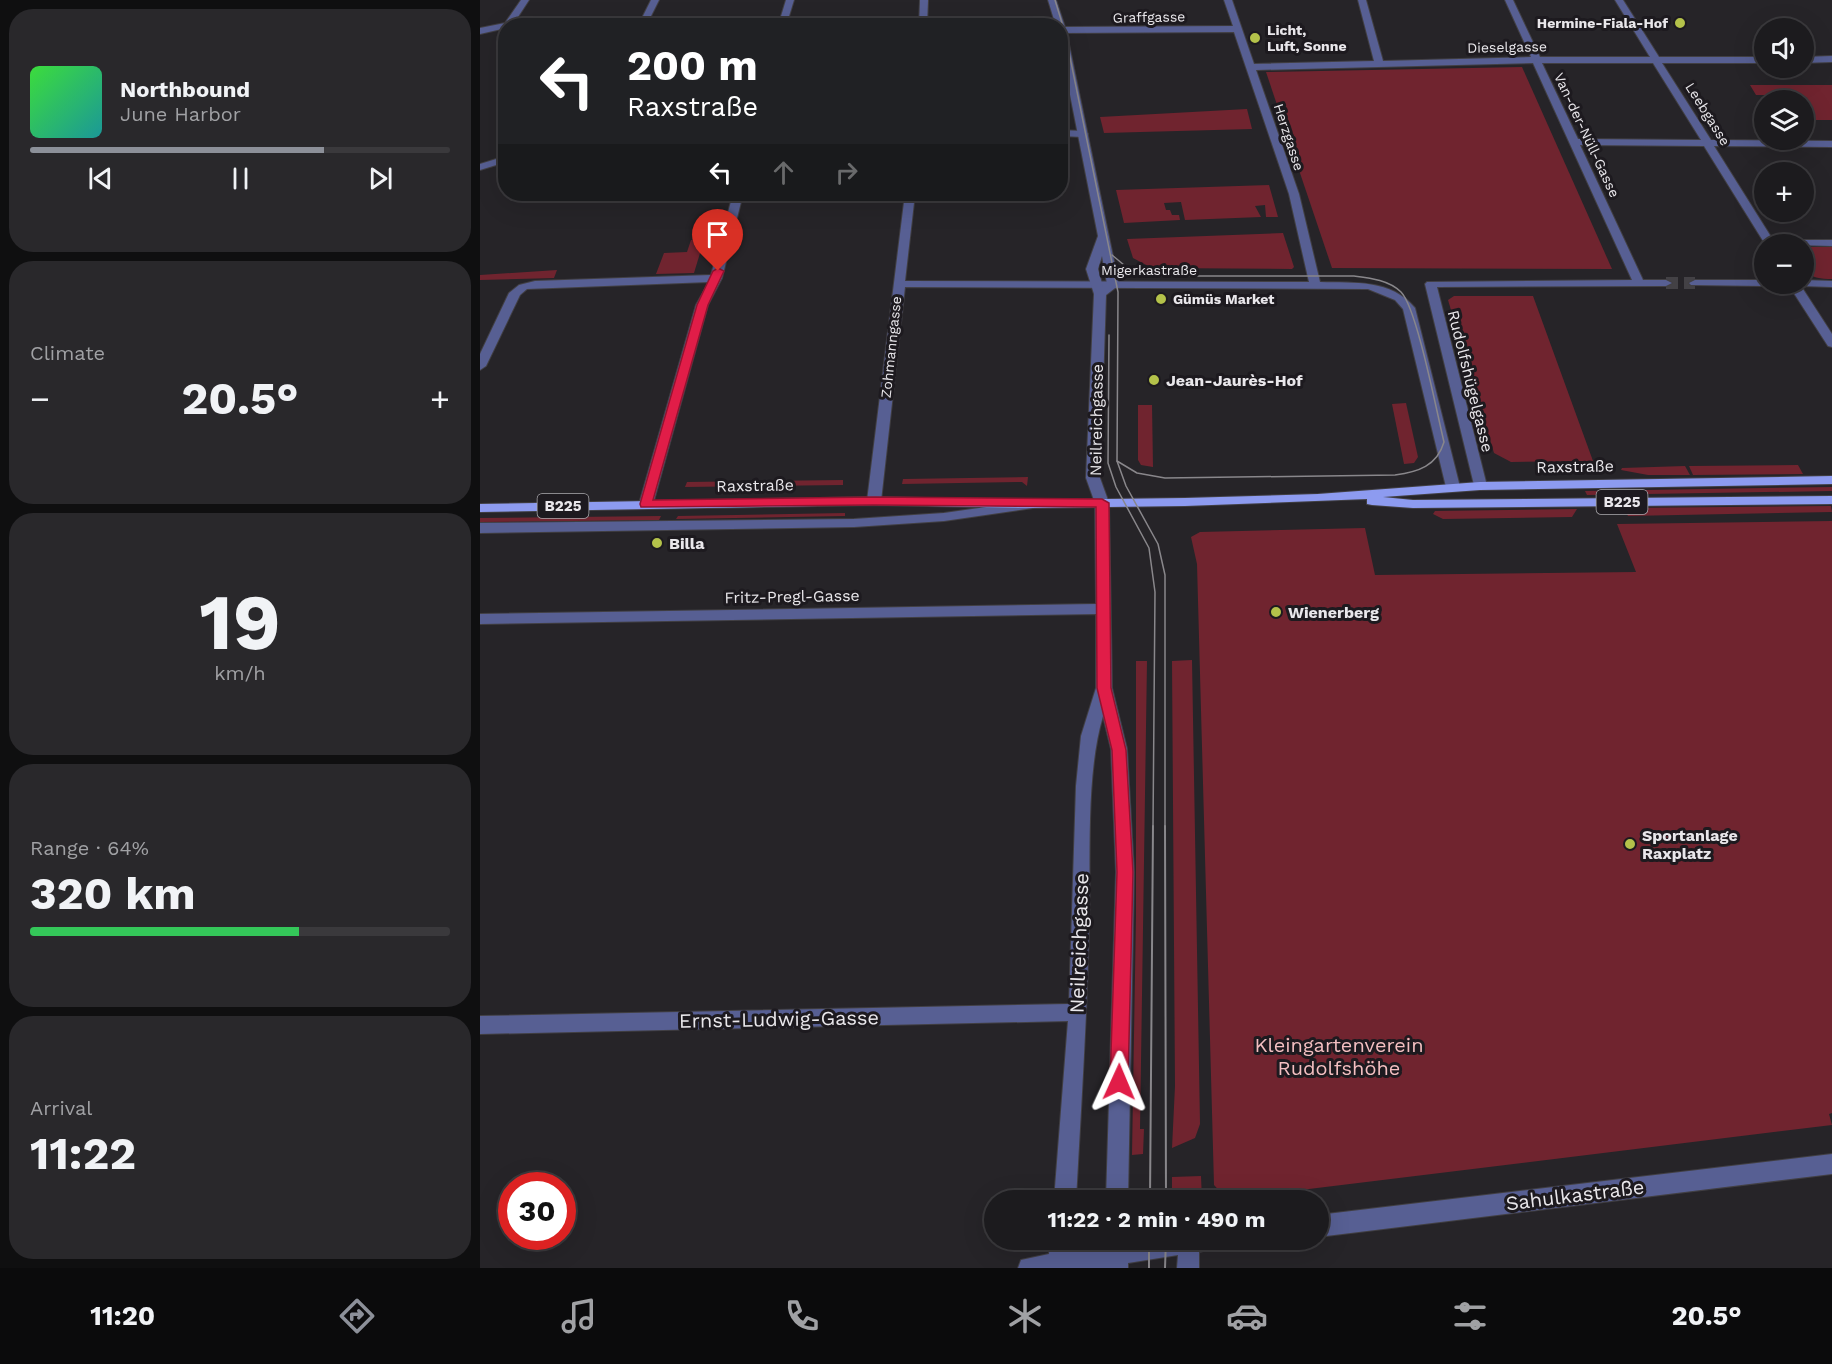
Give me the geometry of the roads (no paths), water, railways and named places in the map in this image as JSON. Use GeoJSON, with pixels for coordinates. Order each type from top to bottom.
{"type":"FeatureCollection","features":[{"type":"Feature","properties":{"kind":"main road","name":"Raxstraße"},"geometry":{"type":"LineString","coordinates":[[480,508],[874,501],[1102,503],[1318,498],[1480,486],[1832,480]]}},
{"type":"Feature","properties":{"kind":"main road","name":"Raxstraße"},"geometry":{"type":"LineString","coordinates":[[1318,498],[1413,504],[1832,500]]}},
{"type":"Feature","properties":{"kind":"street"},"geometry":{"type":"LineString","coordinates":[[513,18],[525,0]]}},
{"type":"Feature","properties":{"kind":"street"},"geometry":{"type":"LineString","coordinates":[[646,18],[655,0]]}},
{"type":"Feature","properties":{"kind":"street"},"geometry":{"type":"LineString","coordinates":[[784,18],[790,0]]}},
{"type":"Feature","properties":{"kind":"street"},"geometry":{"type":"LineString","coordinates":[[923,18],[924,0]]}},
{"type":"Feature","properties":{"kind":"street","name":"Neilreichgasse"},"geometry":{"type":"LineString","coordinates":[[1052,0],[1059,18]]}},
{"type":"Feature","properties":{"kind":"street","name":"Neilreichgasse"},"geometry":{"type":"LineString","coordinates":[[1058,14],[1060,0]]}},
{"type":"Feature","properties":{"kind":"street","name":"Herzgasse"},"geometry":{"type":"LineString","coordinates":[[1228,0],[1294,194],[1315,285]]}},
{"type":"Feature","properties":{"kind":"street"},"geometry":{"type":"LineString","coordinates":[[1362,0],[1379,63]]}},
{"type":"Feature","properties":{"kind":"street","name":"Van-der-Nüll-Gasse"},"geometry":{"type":"LineString","coordinates":[[1509,0],[1639,283]]}},
{"type":"Feature","properties":{"kind":"street","name":"Leebgasse"},"geometry":{"type":"LineString","coordinates":[[1619,0],[1764,234]]}},
{"type":"Feature","properties":{"kind":"street"},"geometry":{"type":"LineString","coordinates":[[480,31],[498,27]]}},
{"type":"Feature","properties":{"kind":"street","name":"Graffgasse"},"geometry":{"type":"LineString","coordinates":[[1068,30],[1237,29]]}},
{"type":"Feature","properties":{"kind":"street"},"geometry":{"type":"LineString","coordinates":[[1814,60],[1832,59]]}},
{"type":"Feature","properties":{"kind":"street","name":"Dieselgasse"},"geometry":{"type":"LineString","coordinates":[[1251,67],[1535,60],[1754,60]]}},
{"type":"Feature","properties":{"kind":"street","name":"Neilreichgasse"},"geometry":{"type":"LineString","coordinates":[[1068,63],[1113,285]]}},
{"type":"Feature","properties":{"kind":"street"},"geometry":{"type":"LineString","coordinates":[[1068,133],[1083,134]]}},
{"type":"Feature","properties":{"kind":"street"},"geometry":{"type":"LineString","coordinates":[[1574,142],[1832,144]]}},
{"type":"Feature","properties":{"kind":"street"},"geometry":{"type":"LineString","coordinates":[[480,167],[498,161]]}},
{"type":"Feature","properties":{"kind":"street"},"geometry":{"type":"LineString","coordinates":[[646,504],[702,305],[716,278],[736,201]]}},
{"type":"Feature","properties":{"kind":"street","name":"Zohmanngasse"},"geometry":{"type":"LineString","coordinates":[[874,501],[909,201]]}},
{"type":"Feature","properties":{"kind":"street","name":"Neilreichgasse"},"geometry":{"type":"LineString","coordinates":[[1103,234],[1092,269],[1098,290],[1093,478],[1102,503],[1105,609],[1104,688],[1119,750],[1125,872],[1117,1190]]}},
{"type":"Feature","properties":{"kind":"street"},"geometry":{"type":"LineString","coordinates":[[1814,243],[1832,243]]}},
{"type":"Feature","properties":{"kind":"street"},"geometry":{"type":"LineString","coordinates":[[480,366],[515,293],[523,287],[536,284],[716,278]]}},
{"type":"Feature","properties":{"kind":"street"},"geometry":{"type":"LineString","coordinates":[[1639,283],[1666,283]]}},
{"type":"Feature","properties":{"kind":"street","name":"Rudolfshügelgasse"},"geometry":{"type":"LineString","coordinates":[[1480,486],[1431,284],[1639,283]]}},
{"type":"Feature","properties":{"kind":"street"},"geometry":{"type":"LineString","coordinates":[[1695,283],[1754,283]]}},
{"type":"Feature","properties":{"kind":"street"},"geometry":{"type":"LineString","coordinates":[[1814,283],[1832,284]]}},
{"type":"Feature","properties":{"kind":"street","name":"Migerkastraße"},"geometry":{"type":"LineString","coordinates":[[898,284],[1098,290]]}},
{"type":"Feature","properties":{"kind":"street"},"geometry":{"type":"LineString","coordinates":[[1098,290],[1113,285]]}},
{"type":"Feature","properties":{"kind":"street","name":"Migerkastraße"},"geometry":{"type":"LineString","coordinates":[[1113,285],[1370,286],[1399,298],[1408,308],[1453,487]]}},
{"type":"Feature","properties":{"kind":"street"},"geometry":{"type":"LineString","coordinates":[[1800,294],[1832,343]]}},
{"type":"Feature","properties":{"kind":"street","name":"Raxstraße"},"geometry":{"type":"LineString","coordinates":[[480,528],[854,523],[944,517],[1031,504]]}},
{"type":"Feature","properties":{"kind":"street","name":"Fritz-Pregl-Gasse"},"geometry":{"type":"LineString","coordinates":[[480,619],[1105,609]]}},
{"type":"Feature","properties":{"kind":"street","name":"Neilreichgasse"},"geometry":{"type":"LineString","coordinates":[[1066,1190],[1078,1012],[1084,786],[1089,736],[1104,688]]}},
{"type":"Feature","properties":{"kind":"street","name":"Ernst-Ludwig-Gasse"},"geometry":{"type":"LineString","coordinates":[[480,1025],[1078,1012]]}},
{"type":"Feature","properties":{"kind":"street","name":"Sahulkastraße"},"geometry":{"type":"LineString","coordinates":[[1329,1225],[1832,1164]]}},
{"type":"Feature","properties":{"kind":"street"},"geometry":{"type":"LineString","coordinates":[[1059,1266],[1060,1250]]}},
{"type":"Feature","properties":{"kind":"street"},"geometry":{"type":"LineString","coordinates":[[1029,1268],[1059,1266],[1141,1250]]}},
{"type":"Feature","properties":{"kind":"street"},"geometry":{"type":"LineString","coordinates":[[1188,1268],[1189,1250]]}},
{"type":"Feature","properties":{"kind":"tunnel"},"geometry":{"type":"LineString","coordinates":[[1666,283],[1695,283]]}},
{"type":"Feature","properties":{"kind":"tram line"},"geometry":{"type":"LineString","coordinates":[[1055,0],[1060,18]]}},
{"type":"Feature","properties":{"kind":"tram line"},"geometry":{"type":"LineString","coordinates":[[1068,48],[1118,292],[1117,461]]}},
{"type":"Feature","properties":{"kind":"tram line"},"geometry":{"type":"LineString","coordinates":[[1112,255],[1130,270],[1154,276],[1354,276],[1379,280],[1391,285],[1401,292],[1413,318],[1426,362],[1444,442],[1437,457],[1431,462],[1419,470],[1395,475],[1165,478],[1137,473],[1117,461]]}},
{"type":"Feature","properties":{"kind":"tram line"},"geometry":{"type":"LineString","coordinates":[[1109,335],[1108,463],[1116,487],[1149,548],[1155,592],[1153,827]]}},
{"type":"Feature","properties":{"kind":"tram line"},"geometry":{"type":"LineString","coordinates":[[1117,461],[1126,486],[1158,544],[1165,575],[1165,826]]}},
{"type":"Feature","properties":{"kind":"tram line"},"geometry":{"type":"LineString","coordinates":[[1150,1190],[1153,826]]}},
{"type":"Feature","properties":{"kind":"tram line"},"geometry":{"type":"LineString","coordinates":[[1165,826],[1166,1190]]}},
{"type":"Feature","properties":{"kind":"tram line"},"geometry":{"type":"LineString","coordinates":[[1149,1250],[1149,1268]]}},
{"type":"Feature","properties":{"kind":"tram line"},"geometry":{"type":"LineString","coordinates":[[1165,1268],[1166,1250]]}},
{"type":"Feature","properties":{"kind":"place","name":"Hermine-Fiala-Hof"},"geometry":{"type":"Point","coordinates":[1680,23]}},
{"type":"Feature","properties":{"kind":"place","name":"Licht, Luft, Sonne"},"geometry":{"type":"Point","coordinates":[1255,38]}},
{"type":"Feature","properties":{"kind":"place","name":"Gümüs Market"},"geometry":{"type":"Point","coordinates":[1161,299]}},
{"type":"Feature","properties":{"kind":"place","name":"Jean-Jaurès-Hof"},"geometry":{"type":"Point","coordinates":[1154,380]}},
{"type":"Feature","properties":{"kind":"place","name":"Billa"},"geometry":{"type":"Point","coordinates":[657,543]}},
{"type":"Feature","properties":{"kind":"place","name":"Wienerberg"},"geometry":{"type":"Point","coordinates":[1276,612]}},
{"type":"Feature","properties":{"kind":"place","name":"Sportanlage Raxplatz"},"geometry":{"type":"Point","coordinates":[1630,844]}},
{"type":"Feature","properties":{"kind":"park label","name":"Kleingartenverein Rudolfshöhe"},"geometry":{"type":"Point","coordinates":[1339,1056]}}]}
